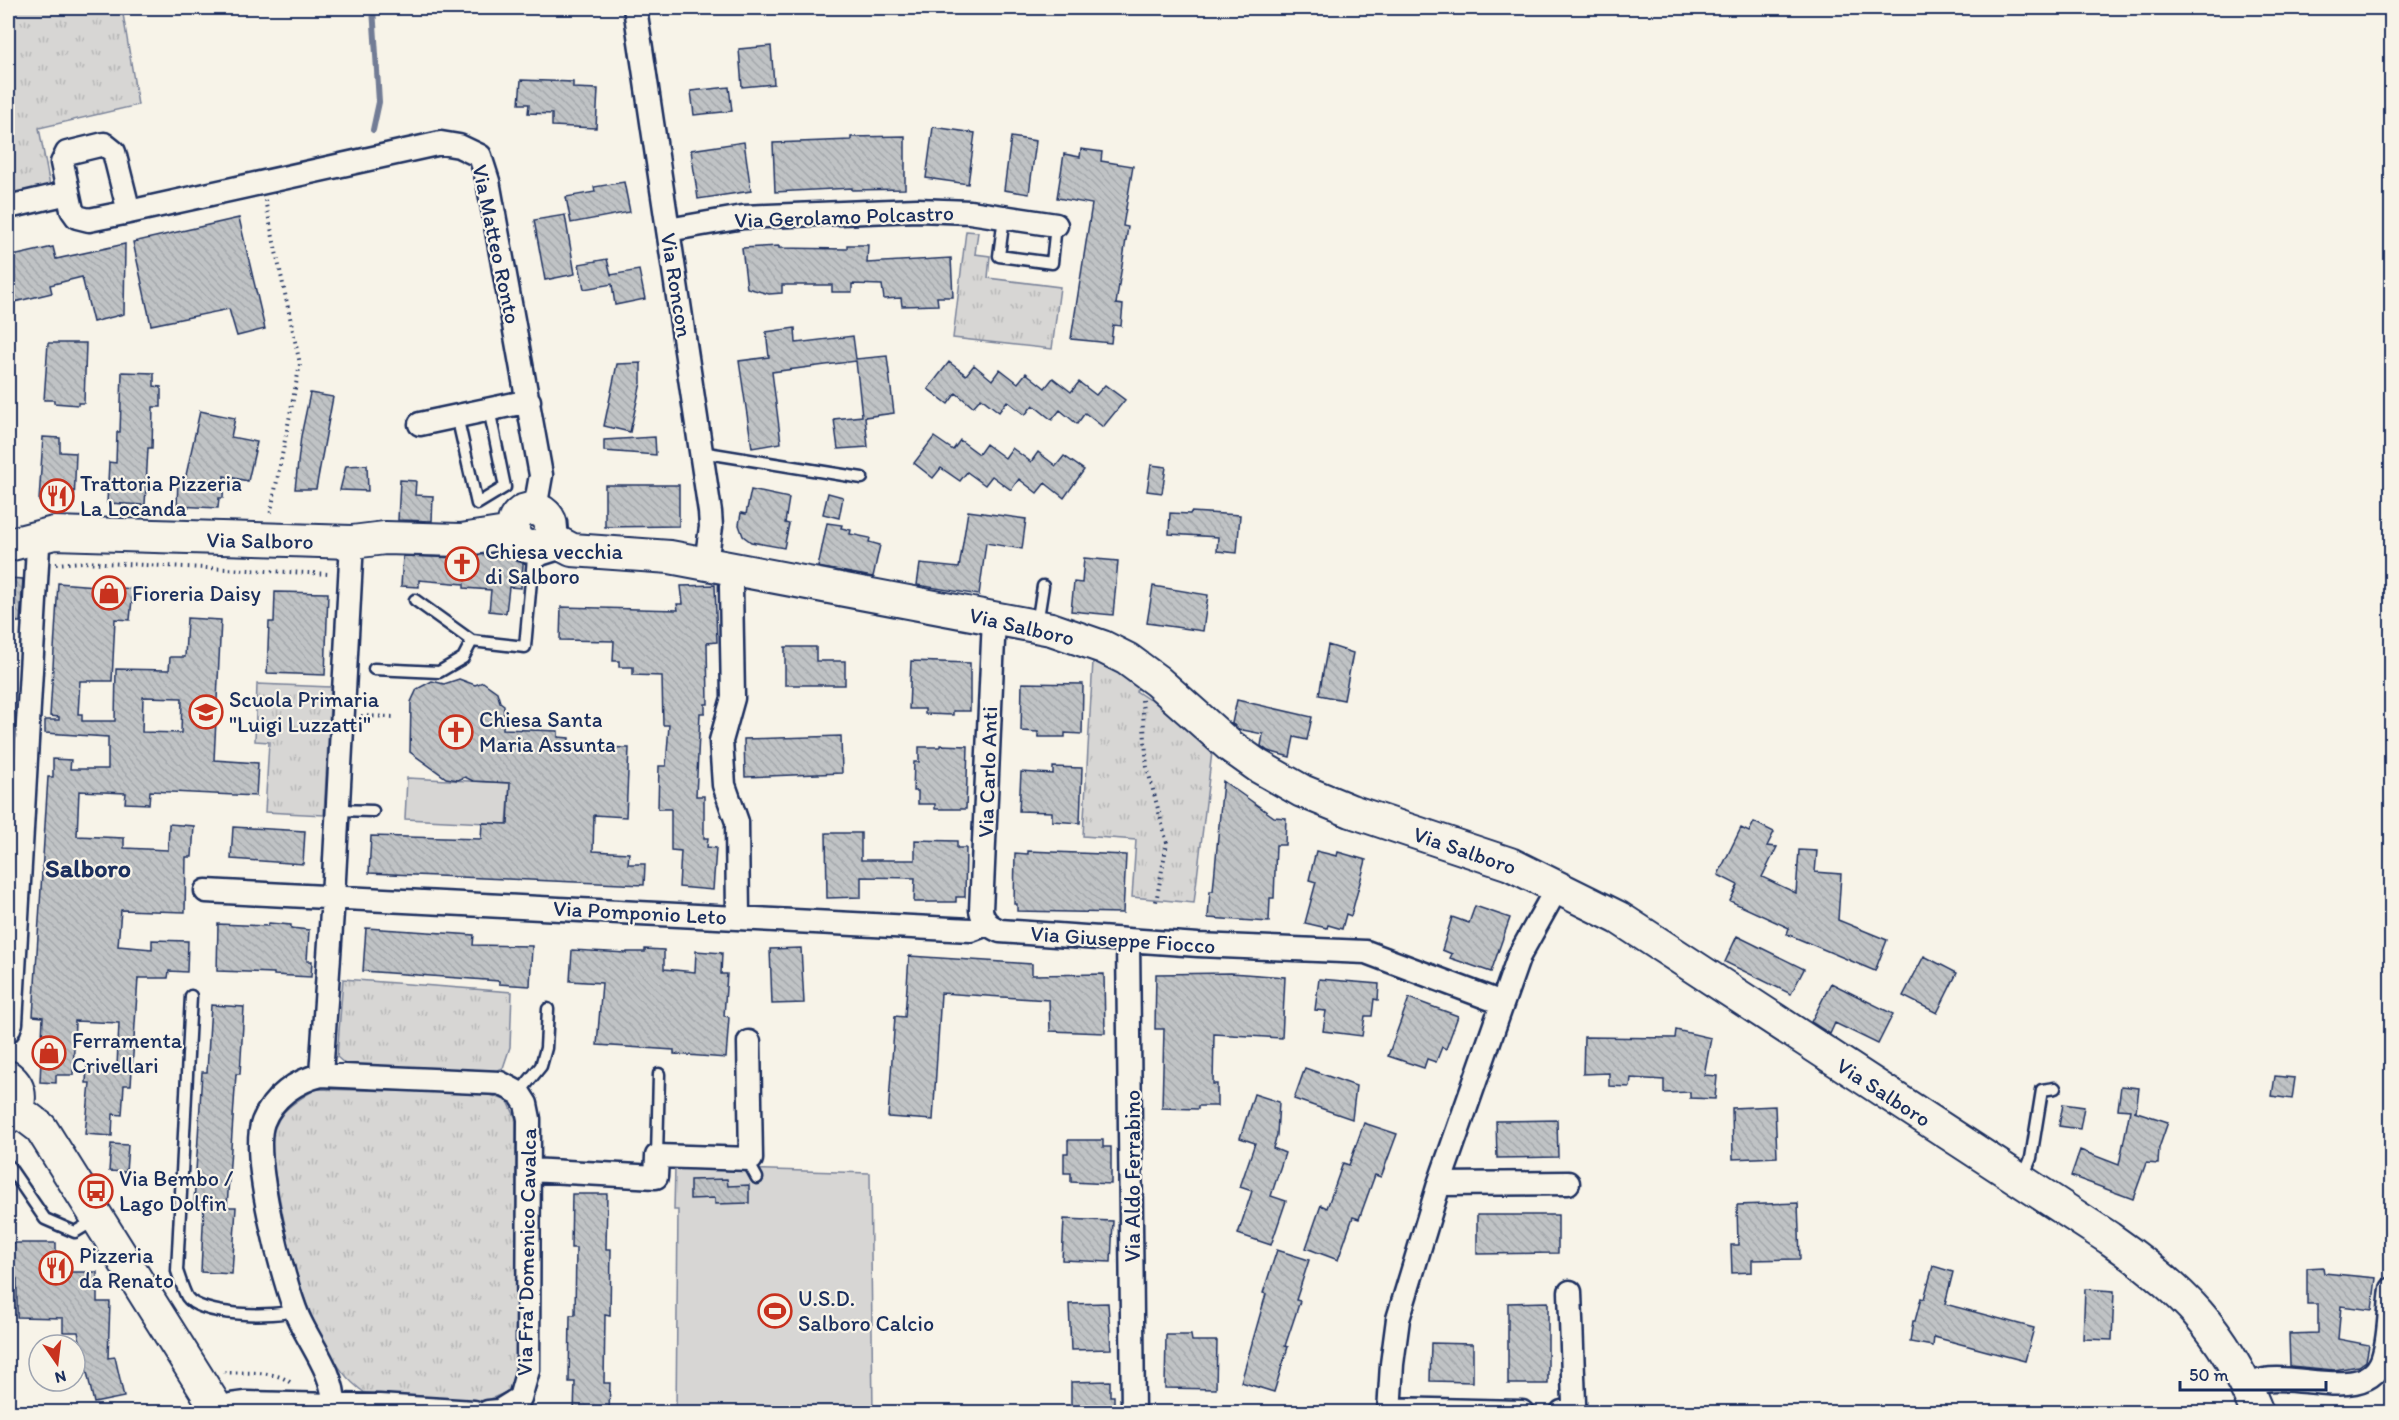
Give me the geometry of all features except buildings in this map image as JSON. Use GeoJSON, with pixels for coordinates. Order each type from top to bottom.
{"type":"FeatureCollection","features":[{"type":"Feature","properties":{"kind":"street","name":"Via Roncon"},"geometry":{"type":"LineString","coordinates":[[635,8],[711,527],[720,566]]}},
{"type":"Feature","properties":{"kind":"street","name":"Via Matteo Ronto"},"geometry":{"type":"LineString","coordinates":[[129,212],[114,152],[104,144],[67,153],[62,163],[72,210],[77,217],[89,220],[129,212],[441,143],[459,146],[480,156],[488,181],[529,400],[540,474],[539,494],[535,509]]}},
{"type":"Feature","properties":{"kind":"street"},"geometry":{"type":"LineString","coordinates":[[8,207],[68,193]]}},
{"type":"Feature","properties":{"kind":"street","name":"Via Gerolamo Polcastro"},"geometry":{"type":"LineString","coordinates":[[668,230],[743,217],[917,210],[970,212],[1056,225]]}},
{"type":"Feature","properties":{"kind":"street"},"geometry":{"type":"LineString","coordinates":[[420,424],[529,400]]}},
{"type":"Feature","properties":{"kind":"street"},"geometry":{"type":"LineString","coordinates":[[535,509],[523,510],[518,514],[513,526],[540,547]]}},
{"type":"Feature","properties":{"kind":"street","name":"Via Salboro"},"geometry":{"type":"LineString","coordinates":[[21,541],[64,533],[267,541],[352,542],[385,538],[469,539],[670,557],[1051,629],[1102,647],[1127,659],[1157,681],[1230,746],[1258,766],[1302,791],[1351,811],[1510,864],[1619,918],[2022,1181],[2146,1263],[2180,1293],[2217,1336],[2233,1360],[2252,1400]]}},
{"type":"Feature","properties":{"kind":"street"},"geometry":{"type":"LineString","coordinates":[[8,1031],[11,1023],[38,547],[21,541]]}},
{"type":"Feature","properties":{"kind":"street"},"geometry":{"type":"LineString","coordinates":[[321,1075],[352,542]]}},
{"type":"Feature","properties":{"kind":"street","name":"Via Pomponio Leto"},"geometry":{"type":"LineString","coordinates":[[206,891],[738,917],[737,822],[724,785],[721,741],[733,698],[730,587],[720,566]]}},
{"type":"Feature","properties":{"kind":"street","name":"Via Carlo Anti"},"geometry":{"type":"LineString","coordinates":[[987,924],[981,910],[994,618]]}},
{"type":"Feature","properties":{"kind":"street"},"geometry":{"type":"LineString","coordinates":[[1522,1413],[1389,1411],[1392,1364],[1398,1319],[1439,1184],[1520,956],[1558,886]]}},
{"type":"Feature","properties":{"kind":"street","name":"Via Giuseppe Fiocco"},"geometry":{"type":"LineString","coordinates":[[738,917],[971,930],[987,924],[1000,931],[1366,952],[1502,1003]]}},
{"type":"Feature","properties":{"kind":"street","name":"Via Aldo Ferrabino"},"geometry":{"type":"LineString","coordinates":[[1128,940],[1133,1413]]}},
{"type":"Feature","properties":{"kind":"street"},"geometry":{"type":"LineString","coordinates":[[530,1170],[656,1177],[657,1156],[754,1168],[749,1042]]}},
{"type":"Feature","properties":{"kind":"street"},"geometry":{"type":"LineString","coordinates":[[334,1405],[333,1390],[328,1374],[295,1310],[280,1261],[262,1174],[259,1146],[263,1123],[272,1104],[305,1079],[321,1075],[500,1083],[519,1093]]}},
{"type":"Feature","properties":{"kind":"street"},"geometry":{"type":"LineString","coordinates":[[8,1077],[18,1089],[19,1102],[12,1113],[41,1128],[219,1412],[231,1405],[246,1402],[379,1406],[474,1413]]}},
{"type":"Feature","properties":{"kind":"street","name":"Via Fra' Domenico Cavalca"},"geometry":{"type":"LineString","coordinates":[[488,1413],[499,1411],[520,1398],[528,1370],[529,1119],[526,1104],[519,1093]]}},
{"type":"Feature","properties":{"kind":"street"},"geometry":{"type":"LineString","coordinates":[[1439,1184],[1568,1183]]}},
{"type":"Feature","properties":{"kind":"street"},"geometry":{"type":"LineString","coordinates":[[2252,1400],[2262,1380],[2280,1378],[2345,1383],[2360,1382],[2373,1375],[2384,1355],[2391,1289]]}},
{"type":"Feature","properties":{"kind":"street"},"geometry":{"type":"LineString","coordinates":[[1562,1413],[1571,1410],[1574,1403],[1570,1292]]}},
{"type":"Feature","properties":{"kind":"lane"},"geometry":{"type":"LineString","coordinates":[[1004,218],[999,256],[1052,262],[1056,225]]}},
{"type":"Feature","properties":{"kind":"lane"},"geometry":{"type":"LineString","coordinates":[[457,416],[477,504],[505,487],[489,408]]}},
{"type":"Feature","properties":{"kind":"lane"},"geometry":{"type":"LineString","coordinates":[[701,452],[862,478]]}},
{"type":"Feature","properties":{"kind":"lane"},"geometry":{"type":"LineString","coordinates":[[415,600],[472,641],[525,647],[540,547]]}},
{"type":"Feature","properties":{"kind":"lane"},"geometry":{"type":"LineString","coordinates":[[1036,626],[1043,586]]}},
{"type":"Feature","properties":{"kind":"lane"},"geometry":{"type":"LineString","coordinates":[[374,669],[439,672],[463,658],[472,641]]}},
{"type":"Feature","properties":{"kind":"lane"},"geometry":{"type":"LineString","coordinates":[[338,810],[373,811]]}},
{"type":"Feature","properties":{"kind":"lane"},"geometry":{"type":"LineString","coordinates":[[191,996],[177,1271],[188,1298],[206,1309],[273,1315],[295,1310]]}},
{"type":"Feature","properties":{"kind":"lane"},"geometry":{"type":"LineString","coordinates":[[519,1093],[541,1066],[546,1047],[548,1009]]}},
{"type":"Feature","properties":{"kind":"lane"},"geometry":{"type":"LineString","coordinates":[[657,1156],[659,1074]]}},
{"type":"Feature","properties":{"kind":"lane"},"geometry":{"type":"LineString","coordinates":[[2022,1181],[2031,1158],[2042,1090],[2055,1088]]}},
{"type":"Feature","properties":{"kind":"lane"},"geometry":{"type":"LineString","coordinates":[[8,1165],[45,1219],[75,1232],[98,1218]]}},
{"type":"Feature","properties":{"kind":"path"},"geometry":{"type":"LineString","coordinates":[[261,183],[300,364],[269,520],[267,541]]}},
{"type":"Feature","properties":{"kind":"path"},"geometry":{"type":"LineString","coordinates":[[1143,696],[1147,767],[1167,843],[1156,902]]}},
{"type":"Feature","properties":{"kind":"path"},"geometry":{"type":"LineString","coordinates":[[353,715],[396,717]]}},
{"type":"Feature","properties":{"kind":"green space"},"geometry":{"type":"Polygon","coordinates":[[[8,8],[122,8],[138,105],[39,128],[50,186],[8,196],[8,8]]]}},
{"type":"Feature","properties":{"kind":"green space"},"geometry":{"type":"Polygon","coordinates":[[[966,231],[978,232],[975,254],[990,256],[988,278],[1060,287],[1052,349],[953,338],[966,231]]]}},
{"type":"Feature","properties":{"kind":"green space"},"geometry":{"type":"Polygon","coordinates":[[[1093,661],[1118,673],[1139,687],[1136,691],[1148,699],[1150,697],[1212,752],[1194,903],[1132,897],[1136,840],[1083,836],[1093,661]]]}},
{"type":"Feature","properties":{"kind":"green space"},"geometry":{"type":"Polygon","coordinates":[[[257,684],[331,687],[324,815],[265,812],[269,742],[255,741],[257,684]]]}},
{"type":"Feature","properties":{"kind":"green space"},"geometry":{"type":"Polygon","coordinates":[[[407,778],[510,783],[507,824],[405,819],[407,778]]]}},
{"type":"Feature","properties":{"kind":"green space"},"geometry":{"type":"Polygon","coordinates":[[[343,979],[512,992],[510,1047],[503,1068],[496,1071],[345,1064],[337,1057],[343,979]]]}},
{"type":"Feature","properties":{"kind":"green space"},"geometry":{"type":"Polygon","coordinates":[[[316,1089],[485,1093],[508,1101],[516,1119],[516,1369],[509,1391],[486,1401],[365,1393],[347,1377],[334,1359],[313,1321],[296,1272],[270,1147],[279,1118],[290,1106],[316,1089]]]}},
{"type":"Feature","properties":{"kind":"green space","name":"U.S.D. Salboro Calcio"},"geometry":{"type":"Polygon","coordinates":[[[675,1167],[870,1173],[873,1412],[676,1412],[678,1210],[674,1210],[675,1167]]]}},
{"type":"Feature","properties":{"kind":"waterway"},"geometry":{"type":"LineString","coordinates":[[373,8],[379,102],[373,130]]}},
{"type":"Feature","properties":{"kind":"place","name":"Trattoria Pizzeria La Locanda"},"geometry":{"type":"Point","coordinates":[57,496]}},
{"type":"Feature","properties":{"kind":"place","name":"Chiesa vecchia di Salboro"},"geometry":{"type":"Point","coordinates":[462,564]}},
{"type":"Feature","properties":{"kind":"place","name":"Fioreria Daisy"},"geometry":{"type":"Point","coordinates":[109,593]}},
{"type":"Feature","properties":{"kind":"place","name":"Scuola Primaria \"Luigi Luzzatti\""},"geometry":{"type":"Point","coordinates":[206,712]}},
{"type":"Feature","properties":{"kind":"place","name":"Chiesa Santa Maria Assunta"},"geometry":{"type":"Point","coordinates":[456,732]}},
{"type":"Feature","properties":{"kind":"place","name":"Ferramenta Crivellari"},"geometry":{"type":"Point","coordinates":[49,1053]}},
{"type":"Feature","properties":{"kind":"place","name":"Via Bembo / Lago Dolfin"},"geometry":{"type":"Point","coordinates":[96,1191]}},
{"type":"Feature","properties":{"kind":"place","name":"Pizzeria da Renato"},"geometry":{"type":"Point","coordinates":[56,1268]}},
{"type":"Feature","properties":{"kind":"place","name":"U.S.D. Salboro Calcio"},"geometry":{"type":"Point","coordinates":[775,1311]}},
{"type":"Feature","properties":{"kind":"district","name":"Salboro"},"geometry":{"type":"Point","coordinates":[88,868]}}]}
